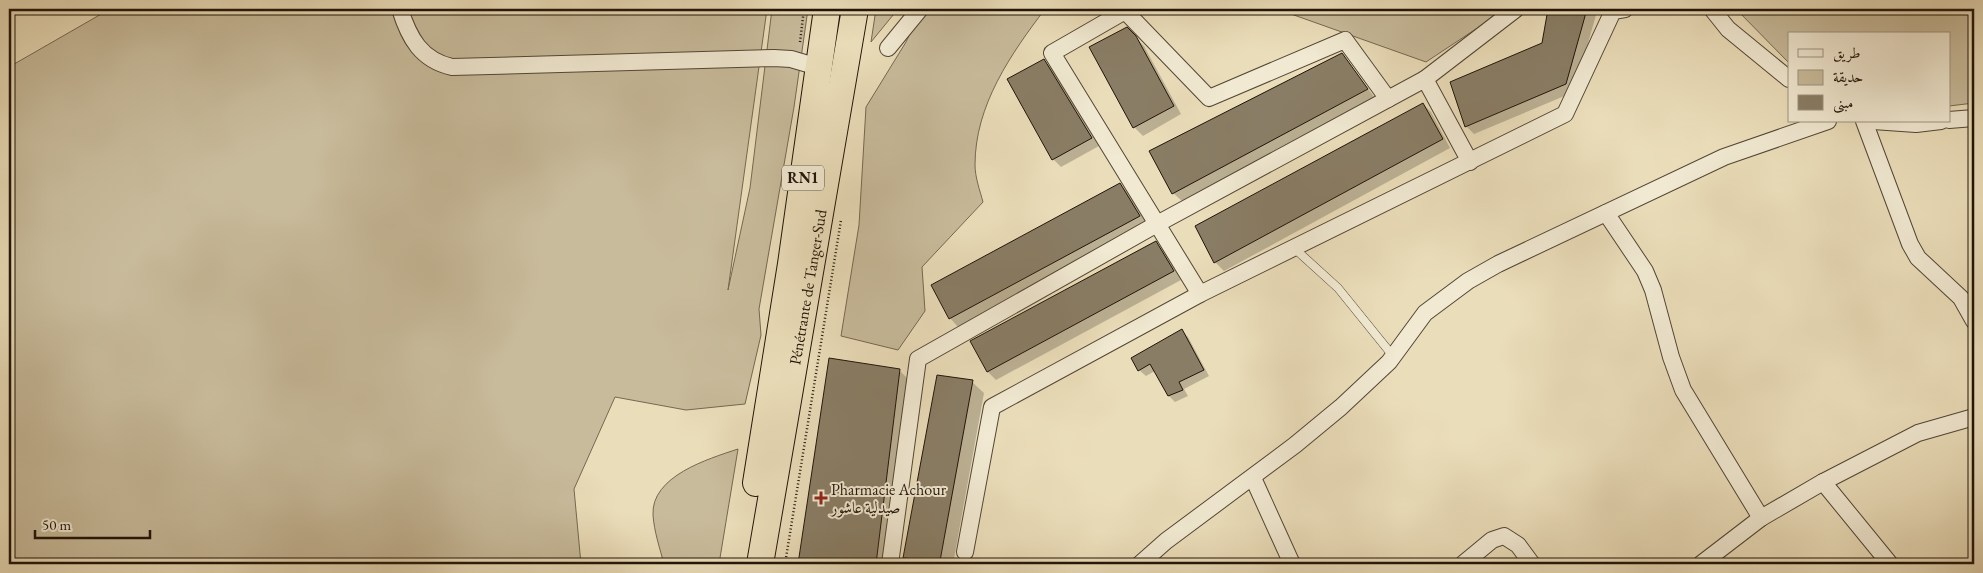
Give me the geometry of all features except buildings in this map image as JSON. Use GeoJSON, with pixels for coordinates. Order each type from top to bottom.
{"type":"FeatureCollection","features":[{"type":"Feature","properties":{"kind":"highway","name":"Pénétrante de Tanger-Sud"},"geometry":{"type":"LineString","coordinates":[[787,346],[818,67],[828,9]]}},
{"type":"Feature","properties":{"kind":"highway","name":"Pénétrante de Tanger-Sud"},"geometry":{"type":"LineString","coordinates":[[744,564],[772,436],[787,346],[855,9]]}},
{"type":"Feature","properties":{"kind":"highway","name":"Pénétrante de Tanger-Sud"},"geometry":{"type":"LineString","coordinates":[[760,564],[772,436]]}},
{"type":"Feature","properties":{"kind":"street"},"geometry":{"type":"LineString","coordinates":[[400,9],[417,47],[431,60],[452,67],[774,58],[818,67]]}},
{"type":"Feature","properties":{"kind":"street"},"geometry":{"type":"LineString","coordinates":[[888,48],[920,9]]}},
{"type":"Feature","properties":{"kind":"street"},"geometry":{"type":"LineString","coordinates":[[890,564],[918,359],[1158,224],[1425,79],[1516,9]]}},
{"type":"Feature","properties":{"kind":"street"},"geometry":{"type":"LineString","coordinates":[[1712,9],[1728,29],[1788,78]]}},
{"type":"Feature","properties":{"kind":"street"},"geometry":{"type":"LineString","coordinates":[[1200,294],[1052,53],[1125,10],[1209,98],[1345,40],[1388,99]]}},
{"type":"Feature","properties":{"kind":"street"},"geometry":{"type":"LineString","coordinates":[[965,552],[992,407],[1200,294],[1565,114],[1615,10]]}},
{"type":"Feature","properties":{"kind":"street"},"geometry":{"type":"LineString","coordinates":[[1425,79],[1470,162]]}},
{"type":"Feature","properties":{"kind":"street"},"geometry":{"type":"LineString","coordinates":[[1950,120],[1974,118]]}},
{"type":"Feature","properties":{"kind":"street"},"geometry":{"type":"LineString","coordinates":[[1140,564],[1200,516],[1253,478],[1341,407],[1393,356],[1425,313],[1468,281],[1498,264],[1724,157],[1825,122]]}},
{"type":"Feature","properties":{"kind":"street"},"geometry":{"type":"LineString","coordinates":[[1864,122],[1910,244],[1918,258],[1961,298],[1974,321]]}},
{"type":"Feature","properties":{"kind":"street"},"geometry":{"type":"LineString","coordinates":[[1887,122],[1916,124],[1933,122]]}},
{"type":"Feature","properties":{"kind":"street"},"geometry":{"type":"LineString","coordinates":[[1606,214],[1646,270],[1671,357],[1683,390],[1761,518]]}},
{"type":"Feature","properties":{"kind":"street"},"geometry":{"type":"LineString","coordinates":[[1701,564],[1761,518],[1823,482],[1918,433],[1974,416]]}},
{"type":"Feature","properties":{"kind":"street"},"geometry":{"type":"LineString","coordinates":[[1253,478],[1292,564]]}},
{"type":"Feature","properties":{"kind":"street"},"geometry":{"type":"LineString","coordinates":[[1823,482],[1890,564]]}},
{"type":"Feature","properties":{"kind":"street"},"geometry":{"type":"LineString","coordinates":[[1463,564],[1492,540],[1504,536],[1518,545],[1532,564]]}},
{"type":"Feature","properties":{"kind":"lane"},"geometry":{"type":"LineString","coordinates":[[1294,248],[1338,288],[1393,356]]}},
{"type":"Feature","properties":{"kind":"path"},"geometry":{"type":"LineString","coordinates":[[785,564],[842,216]]}},
{"type":"Feature","properties":{"kind":"green space"},"geometry":{"type":"Polygon","coordinates":[[[110,9],[767,9],[728,290],[750,188],[772,9],[808,9],[794,107],[759,309],[761,335],[745,404],[686,410],[615,397],[574,489],[581,564],[9,564],[9,67],[110,9]]]}},
{"type":"Feature","properties":{"kind":"green space"},"geometry":{"type":"Polygon","coordinates":[[[876,9],[898,9],[871,42],[876,9]]]}},
{"type":"Feature","properties":{"kind":"green space"},"geometry":{"type":"Polygon","coordinates":[[[922,9],[1045,9],[997,81],[981,122],[975,165],[983,202],[922,267],[925,311],[898,350],[841,336],[859,225],[866,107],[906,42],[922,9]]]}},
{"type":"Feature","properties":{"kind":"green space"},"geometry":{"type":"Polygon","coordinates":[[[1277,9],[1506,9],[1426,62],[1277,9]]]}},
{"type":"Feature","properties":{"kind":"green space"},"geometry":{"type":"Polygon","coordinates":[[[1736,9],[1974,9],[1974,103],[1950,106],[1950,32],[1788,32],[1788,62],[1736,9]]]}},
{"type":"Feature","properties":{"kind":"green space"},"geometry":{"type":"Polygon","coordinates":[[[738,449],[719,564],[664,564],[653,515],[655,501],[661,490],[671,480],[697,464],[738,449]]]}},
{"type":"Feature","properties":{"kind":"place","name":"Pharmacie Achour صيدلية عاشور"},"geometry":{"type":"Point","coordinates":[821,498]}}]}
